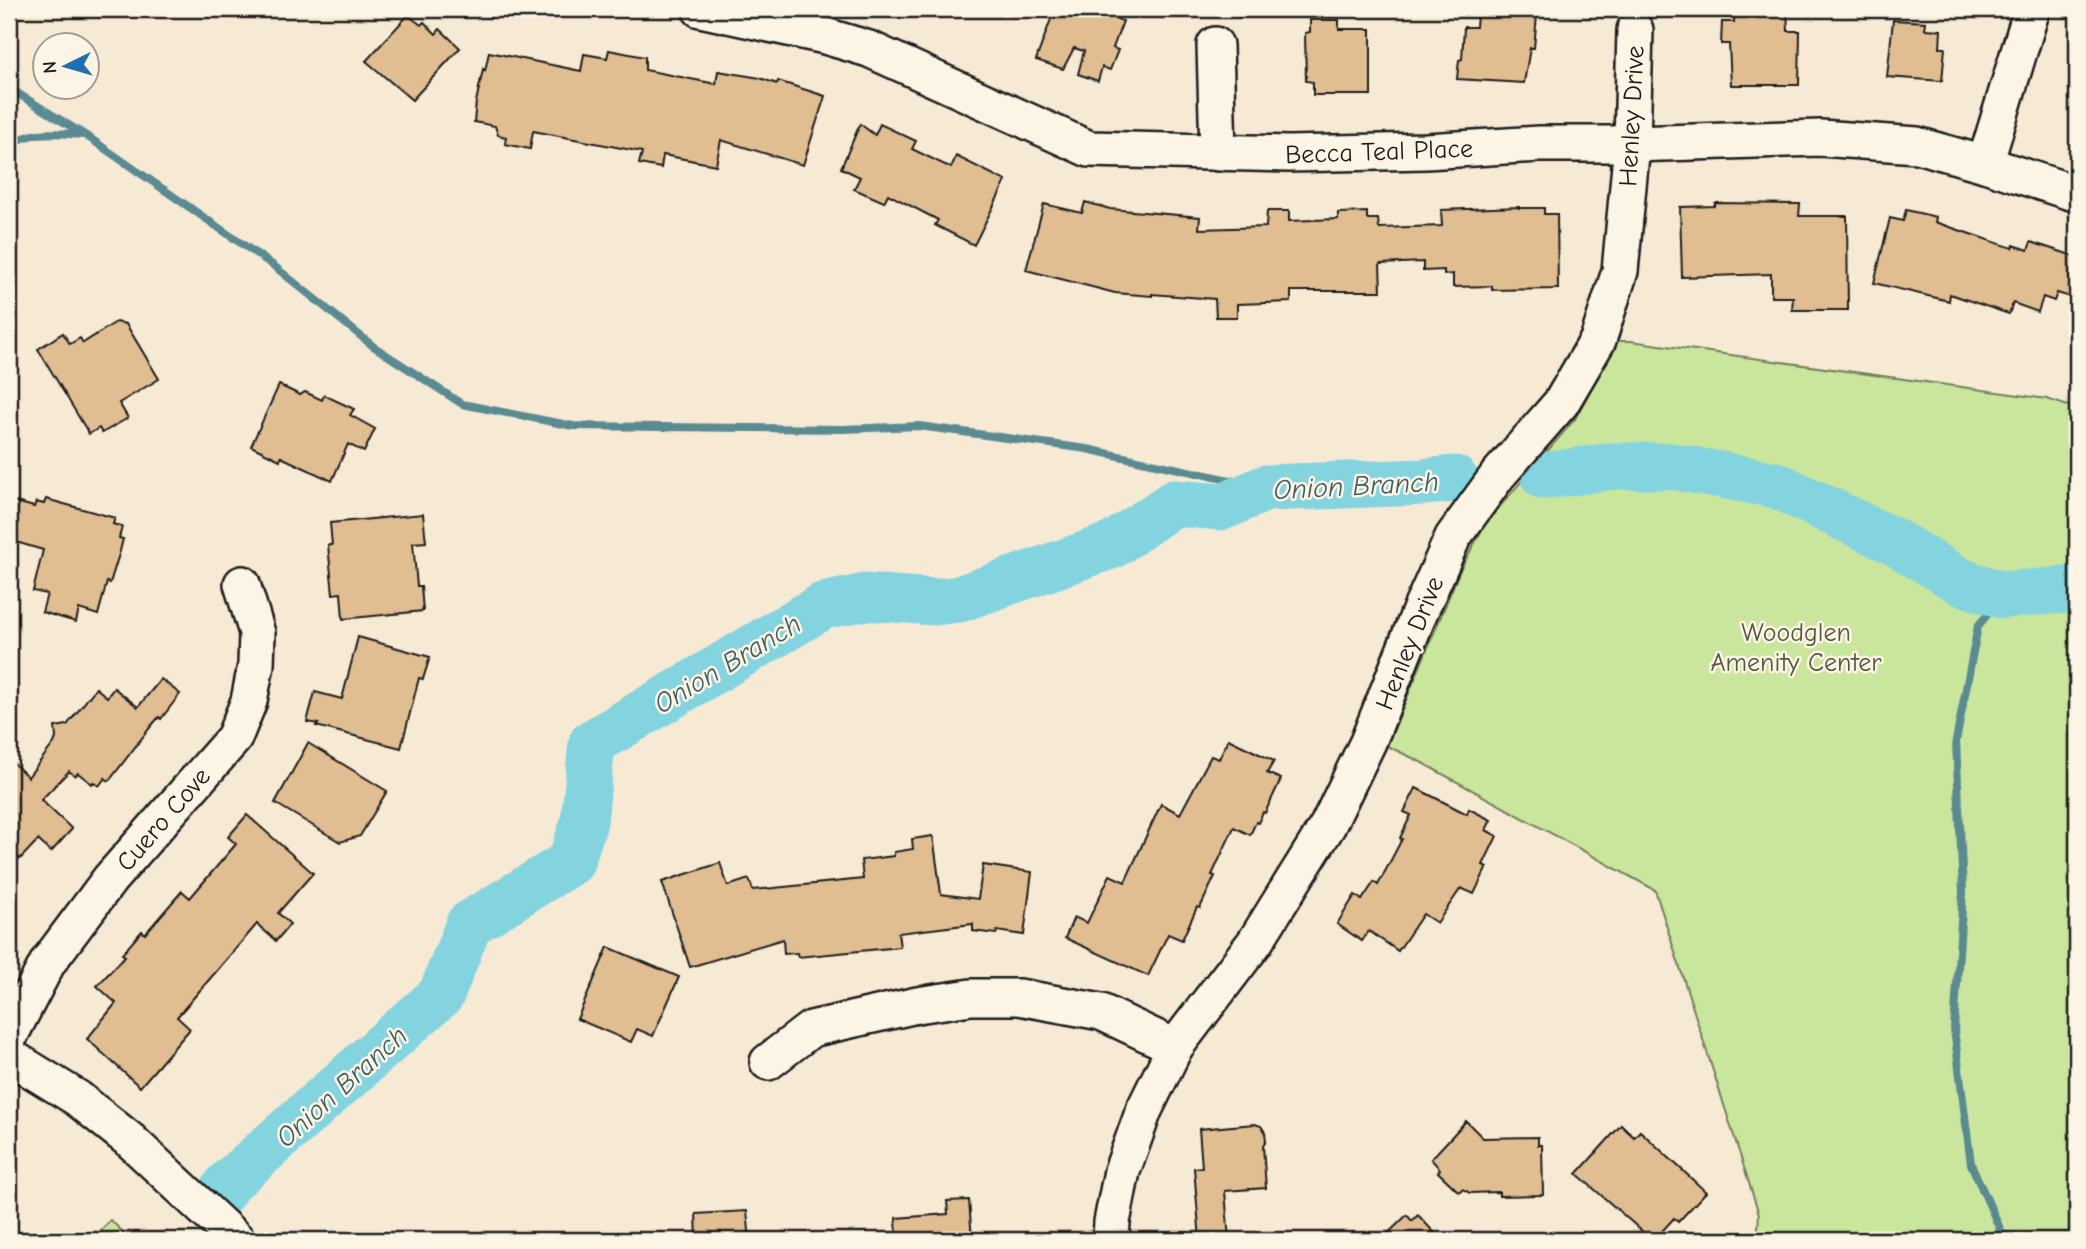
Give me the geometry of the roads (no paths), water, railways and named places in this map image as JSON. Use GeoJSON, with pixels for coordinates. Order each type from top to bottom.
{"type":"FeatureCollection","features":[{"type":"Feature","properties":{"kind":"street","name":"Becca Teal Place"},"geometry":{"type":"LineString","coordinates":[[700,9],[825,36],[869,49],[1089,149],[1288,154],[1426,151],[1539,144],[1820,138],[1917,145],[2077,194]]}},
{"type":"Feature","properties":{"kind":"street"},"geometry":{"type":"LineString","coordinates":[[1985,164],[2032,9]]}},
{"type":"Feature","properties":{"kind":"street","name":"Henley Drive"},"geometry":{"type":"LineString","coordinates":[[1111,1240],[1122,1171],[1144,1110],[1175,1047],[1255,942],[1328,825],[1368,742],[1420,611],[1453,537],[1499,475],[1561,403],[1598,340],[1620,271],[1632,144],[1635,30]]}},
{"type":"Feature","properties":{"kind":"street"},"geometry":{"type":"LineString","coordinates":[[1215,45],[1218,153]]}},
{"type":"Feature","properties":{"kind":"street","name":"Cuero Cove"},"geometry":{"type":"LineString","coordinates":[[9,1037],[48,962],[110,879],[234,737],[249,701],[256,664],[257,633],[242,584]]}},
{"type":"Feature","properties":{"kind":"street"},"geometry":{"type":"LineString","coordinates":[[768,1062],[811,1029],[917,1004],[971,997],[1019,997],[1101,1012],[1175,1047]]}},
{"type":"Feature","properties":{"kind":"street"},"geometry":{"type":"LineString","coordinates":[[9,1056],[77,1098],[131,1140],[237,1240]]}},
{"type":"Feature","properties":{"kind":"waterway"},"geometry":{"type":"LineString","coordinates":[[9,88],[91,139],[274,266],[373,346],[462,404],[573,426],[843,429],[919,426],[1087,449],[1266,488]]}},
{"type":"Feature","properties":{"kind":"waterway"},"geometry":{"type":"LineString","coordinates":[[9,147],[34,135],[82,135]]}},
{"type":"Feature","properties":{"kind":"waterway","name":"Onion Branch"},"geometry":{"type":"LineString","coordinates":[[1544,476],[1613,466],[1671,466],[1776,485],[1895,542],[1962,582],[2003,595],[2077,589]]}},
{"type":"Feature","properties":{"kind":"waterway","name":"Onion Branch"},"geometry":{"type":"LineString","coordinates":[[220,1195],[228,1183],[441,995],[469,924],[571,862],[584,822],[592,743],[823,606],[865,597],[935,602],[959,599],[1113,545],[1174,503],[1222,507],[1266,488],[1455,479]]}},
{"type":"Feature","properties":{"kind":"waterway"},"geometry":{"type":"LineString","coordinates":[[2003,595],[1978,626],[1956,741],[1963,892],[1954,1029],[1971,1164],[2005,1240]]}},
{"type":"Feature","properties":{"kind":"park label","name":"Woodglen Amenity Center"},"geometry":{"type":"Point","coordinates":[1796,647]}}]}
